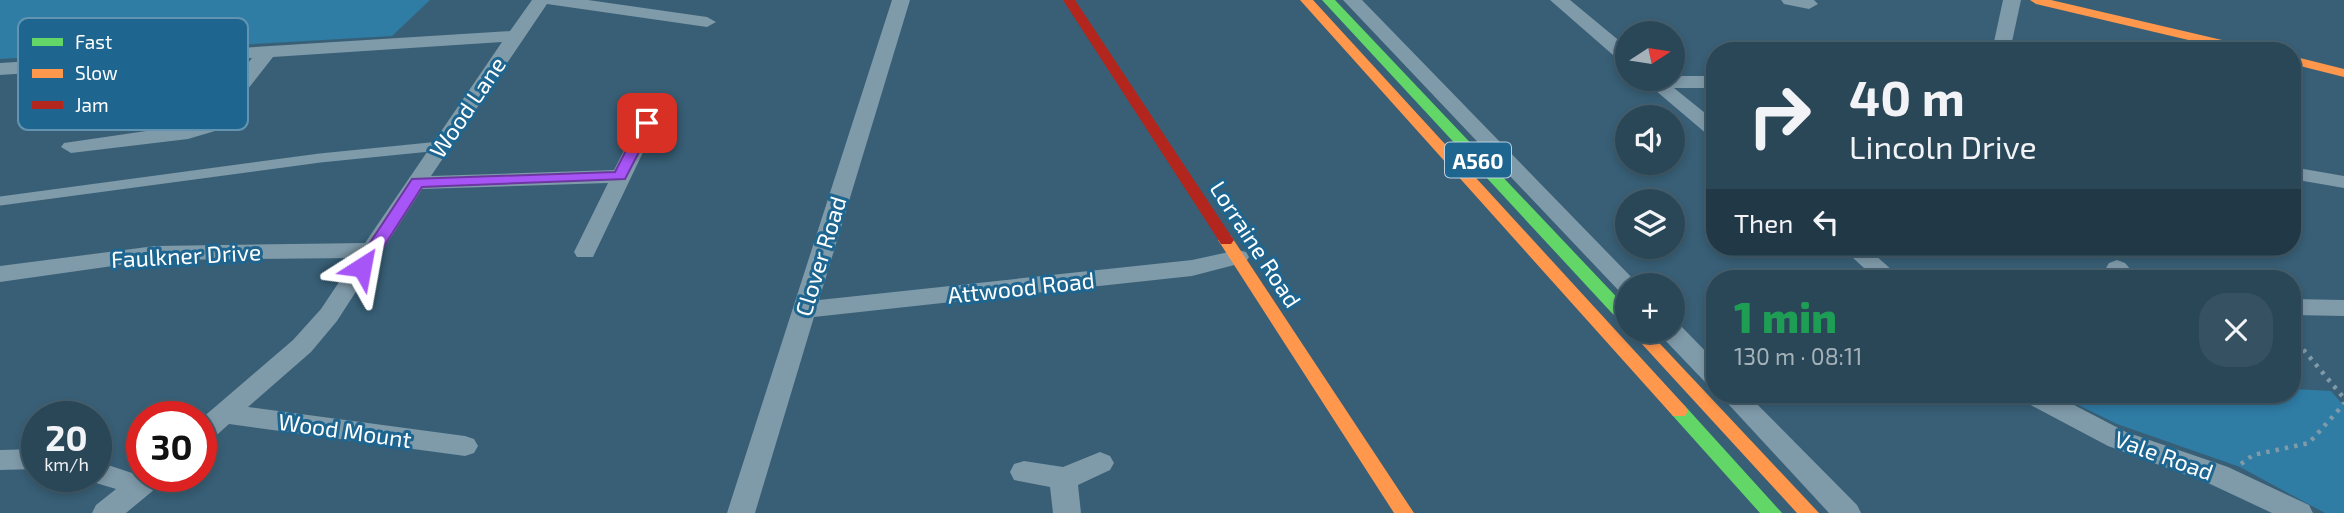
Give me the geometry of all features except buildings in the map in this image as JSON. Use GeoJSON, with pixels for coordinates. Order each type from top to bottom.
{"type":"FeatureCollection","features":[{"type":"Feature","properties":{"kind":"main road","name":"Lorraine Road"},"geometry":{"type":"LineString","coordinates":[[1069,0],[1404,513]]}},
{"type":"Feature","properties":{"kind":"main road"},"geometry":{"type":"LineString","coordinates":[[1306,0],[1772,513]]}},
{"type":"Feature","properties":{"kind":"main road","name":"A560"},"geometry":{"type":"LineString","coordinates":[[1328,0],[1615,306]]}},
{"type":"Feature","properties":{"kind":"main road"},"geometry":{"type":"LineString","coordinates":[[2036,0],[2214,42]]}},
{"type":"Feature","properties":{"kind":"main road"},"geometry":{"type":"LineString","coordinates":[[2301,62],[2344,73]]}},
{"type":"Feature","properties":{"kind":"main road"},"geometry":{"type":"LineString","coordinates":[[1651,343],[1706,396]]}},
{"type":"Feature","properties":{"kind":"main road"},"geometry":{"type":"LineString","coordinates":[[1713,403],[1822,507]]}},
{"type":"Feature","properties":{"kind":"street","name":"Wood Lane"},"geometry":{"type":"LineString","coordinates":[[217,421],[316,330],[374,250],[440,146],[541,0]]}},
{"type":"Feature","properties":{"kind":"street"},"geometry":{"type":"LineString","coordinates":[[550,0],[706,22]]}},
{"type":"Feature","properties":{"kind":"street","name":"Clover Road"},"geometry":{"type":"LineString","coordinates":[[741,513],[901,0]]}},
{"type":"Feature","properties":{"kind":"street"},"geometry":{"type":"LineString","coordinates":[[1352,0],[1615,273]]}},
{"type":"Feature","properties":{"kind":"street"},"geometry":{"type":"LineString","coordinates":[[1559,0],[1615,47]]}},
{"type":"Feature","properties":{"kind":"street"},"geometry":{"type":"LineString","coordinates":[[1790,0],[1810,4]]}},
{"type":"Feature","properties":{"kind":"street"},"geometry":{"type":"LineString","coordinates":[[2003,42],[2012,0]]}},
{"type":"Feature","properties":{"kind":"street"},"geometry":{"type":"LineString","coordinates":[[248,53],[515,36]]}},
{"type":"Feature","properties":{"kind":"street"},"geometry":{"type":"LineString","coordinates":[[248,76],[267,52]]}},
{"type":"Feature","properties":{"kind":"street"},"geometry":{"type":"LineString","coordinates":[[0,69],[18,68]]}},
{"type":"Feature","properties":{"kind":"street"},"geometry":{"type":"LineString","coordinates":[[1685,81],[1706,82]]}},
{"type":"Feature","properties":{"kind":"street"},"geometry":{"type":"LineString","coordinates":[[1667,91],[1706,123]]}},
{"type":"Feature","properties":{"kind":"street"},"geometry":{"type":"LineString","coordinates":[[585,252],[647,123]]}},
{"type":"Feature","properties":{"kind":"street"},"geometry":{"type":"LineString","coordinates":[[71,147],[198,130]]}},
{"type":"Feature","properties":{"kind":"street"},"geometry":{"type":"LineString","coordinates":[[2301,175],[2344,182]]}},
{"type":"Feature","properties":{"kind":"street"},"geometry":{"type":"LineString","coordinates":[[417,183],[620,176]]}},
{"type":"Feature","properties":{"kind":"street","name":"Faulkner Drive"},"geometry":{"type":"LineString","coordinates":[[0,274],[155,253],[374,250]]}},
{"type":"Feature","properties":{"kind":"street"},"geometry":{"type":"LineString","coordinates":[[1863,256],[1879,270]]}},
{"type":"Feature","properties":{"kind":"street","name":"Attwood Road"},"geometry":{"type":"LineString","coordinates":[[804,309],[1192,268],[1238,257]]}},
{"type":"Feature","properties":{"kind":"street"},"geometry":{"type":"LineString","coordinates":[[2301,307],[2344,309]]}},
{"type":"Feature","properties":{"kind":"street"},"geometry":{"type":"LineString","coordinates":[[1682,343],[1706,368]]}},
{"type":"Feature","properties":{"kind":"street"},"geometry":{"type":"LineString","coordinates":[[1738,403],[1822,507]]}},
{"type":"Feature","properties":{"kind":"street","name":"Vale Road"},"geometry":{"type":"LineString","coordinates":[[2049,403],[2117,439],[2242,485],[2299,513]]}},
{"type":"Feature","properties":{"kind":"street","name":"Wood Mount"},"geometry":{"type":"LineString","coordinates":[[225,414],[465,446]]}},
{"type":"Feature","properties":{"kind":"street"},"geometry":{"type":"LineString","coordinates":[[0,460],[21,459]]}},
{"type":"Feature","properties":{"kind":"street"},"geometry":{"type":"LineString","coordinates":[[1024,472],[1063,478],[1080,474],[1100,463]]}},
{"type":"Feature","properties":{"kind":"street"},"geometry":{"type":"LineString","coordinates":[[1063,478],[1067,513]]}},
{"type":"Feature","properties":{"kind":"street"},"geometry":{"type":"LineString","coordinates":[[106,513],[132,492]]}},
{"type":"Feature","properties":{"kind":"lane"},"geometry":{"type":"LineString","coordinates":[[0,201],[320,158],[440,146]]}},
{"type":"Feature","properties":{"kind":"path"},"geometry":{"type":"LineString","coordinates":[[2242,485],[2242,461],[2261,453],[2309,443],[2344,404],[2343,397],[2301,347]]}},
{"type":"Feature","properties":{"kind":"shaded area"},"geometry":{"type":"Polygon","coordinates":[[[0,0],[430,0],[392,36],[248,44],[248,18],[18,18],[18,58],[0,59],[0,0]]]}},
{"type":"Feature","properties":{"kind":"shaded area"},"geometry":{"type":"Polygon","coordinates":[[[2301,389],[2331,391],[2344,406],[2344,513],[2325,513],[2240,467],[2117,424],[2074,403],[2301,403],[2301,389]]]}},
{"type":"Feature","properties":{"kind":"traffic: fast"},"geometry":{"type":"LineString","coordinates":[[1328,0],[1615,306]]}},
{"type":"Feature","properties":{"kind":"traffic: fast"},"geometry":{"type":"LineString","coordinates":[[1679,411],[1772,513]]}},
{"type":"Feature","properties":{"kind":"traffic: slow"},"geometry":{"type":"LineString","coordinates":[[1306,0],[1679,411]]}},
{"type":"Feature","properties":{"kind":"traffic: slow"},"geometry":{"type":"LineString","coordinates":[[2036,0],[2214,42]]}},
{"type":"Feature","properties":{"kind":"traffic: slow"},"geometry":{"type":"LineString","coordinates":[[2301,62],[2344,73]]}},
{"type":"Feature","properties":{"kind":"traffic: slow"},"geometry":{"type":"LineString","coordinates":[[1226,240],[1404,513]]}},
{"type":"Feature","properties":{"kind":"traffic: slow"},"geometry":{"type":"LineString","coordinates":[[1649,343],[1809,513]]}},
{"type":"Feature","properties":{"kind":"traffic: jam"},"geometry":{"type":"LineString","coordinates":[[1069,0],[1226,240]]}},
{"type":"Feature","properties":{"kind":"route"},"geometry":{"type":"LineString","coordinates":[[362,267],[417,183],[620,176],[647,123]]}}]}
